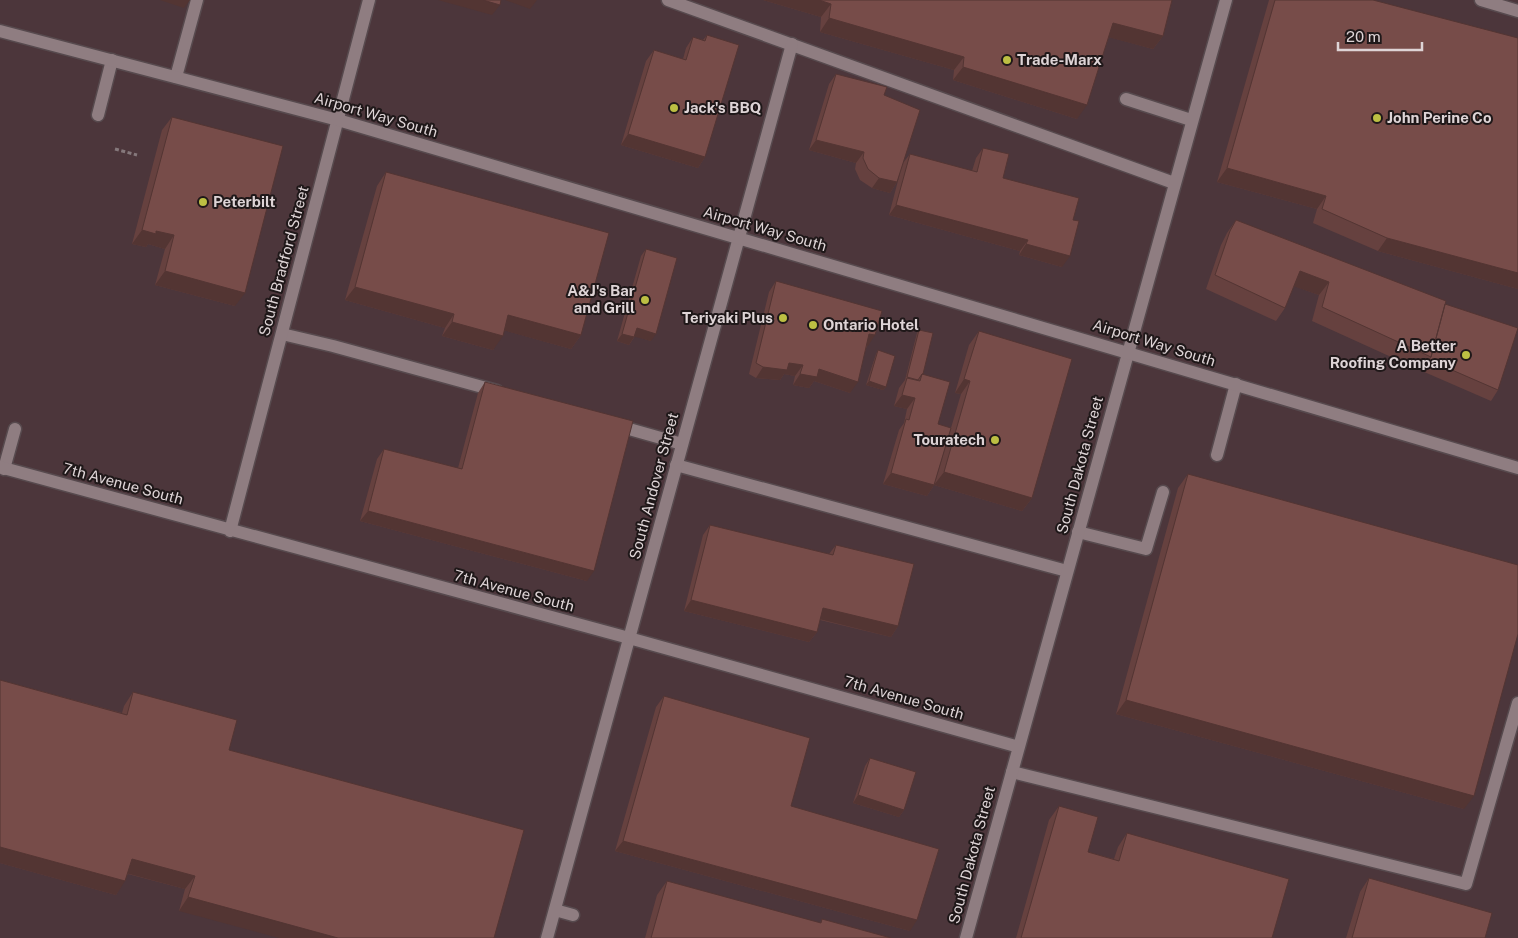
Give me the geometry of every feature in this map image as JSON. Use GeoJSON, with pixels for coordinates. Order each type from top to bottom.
{"type":"FeatureCollection","features":[{"type":"Feature","properties":{"kind":"street"},"geometry":{"type":"LineString","coordinates":[[176,77],[197,0]]}},
{"type":"Feature","properties":{"kind":"street","name":"South Bradford Street"},"geometry":{"type":"LineString","coordinates":[[230,531],[369,0]]}},
{"type":"Feature","properties":{"kind":"street"},"geometry":{"type":"LineString","coordinates":[[668,0],[1174,183]]}},
{"type":"Feature","properties":{"kind":"street","name":"South Dakota Street"},"geometry":{"type":"LineString","coordinates":[[966,938],[1226,0]]}},
{"type":"Feature","properties":{"kind":"street"},"geometry":{"type":"LineString","coordinates":[[1481,0],[1518,11]]}},
{"type":"Feature","properties":{"kind":"street","name":"Airport Way South"},"geometry":{"type":"LineString","coordinates":[[0,31],[338,120],[1518,468]]}},
{"type":"Feature","properties":{"kind":"street","name":"South Andover Street"},"geometry":{"type":"LineString","coordinates":[[547,938],[792,44]]}},
{"type":"Feature","properties":{"kind":"street"},"geometry":{"type":"LineString","coordinates":[[98,115],[112,60]]}},
{"type":"Feature","properties":{"kind":"street"},"geometry":{"type":"LineString","coordinates":[[1126,99],[1192,120]]}},
{"type":"Feature","properties":{"kind":"street"},"geometry":{"type":"LineString","coordinates":[[282,334],[333,346],[505,394]]}},
{"type":"Feature","properties":{"kind":"street"},"geometry":{"type":"LineString","coordinates":[[1216,455],[1236,384]]}},
{"type":"Feature","properties":{"kind":"street"},"geometry":{"type":"LineString","coordinates":[[600,420],[682,444]]}},
{"type":"Feature","properties":{"kind":"street"},"geometry":{"type":"LineString","coordinates":[[2,468],[15,429]]}},
{"type":"Feature","properties":{"kind":"street"},"geometry":{"type":"LineString","coordinates":[[676,465],[1067,571]]}},
{"type":"Feature","properties":{"kind":"street","name":"7th Avenue South"},"geometry":{"type":"LineString","coordinates":[[2,468],[629,638],[1019,747]]}},
{"type":"Feature","properties":{"kind":"street"},"geometry":{"type":"LineString","coordinates":[[1078,532],[1146,549],[1162,492]]}},
{"type":"Feature","properties":{"kind":"street"},"geometry":{"type":"LineString","coordinates":[[1012,772],[1466,884],[1518,703]]}},
{"type":"Feature","properties":{"kind":"street"},"geometry":{"type":"LineString","coordinates":[[555,910],[573,915]]}},
{"type":"Feature","properties":{"kind":"path"},"geometry":{"type":"LineString","coordinates":[[115,149],[137,155]]}},
{"type":"Feature","properties":{"kind":"shaded area"},"geometry":{"type":"Polygon","coordinates":[[[0,0],[1518,0],[1518,938],[0,938],[0,0]]]}},
{"type":"Feature","properties":{"kind":"building"},"geometry":{"type":"Polygon","coordinates":[[[483,0],[501,0],[500,5],[483,0]]]}},
{"type":"Feature","properties":{"kind":"building","name":"Trade-Marx"},"geometry":{"type":"Polygon","coordinates":[[[819,0],[1172,0],[1163,36],[1113,23],[1087,105],[963,67],[964,57],[829,18],[831,4],[819,0]]]}},
{"type":"Feature","properties":{"kind":"building","name":"John Perine Co"},"geometry":{"type":"Polygon","coordinates":[[[1275,0],[1373,0],[1518,38],[1518,273],[1387,238],[1322,209],[1326,196],[1227,168],[1275,0]]]}},
{"type":"Feature","properties":{"kind":"building","name":"Jack's BBQ"},"geometry":{"type":"Polygon","coordinates":[[[707,35],[739,45],[705,157],[628,134],[654,50],[686,60],[693,37],[705,41],[707,35]]]}},
{"type":"Feature","properties":{"kind":"building"},"geometry":{"type":"Polygon","coordinates":[[[836,74],[887,87],[884,95],[920,110],[897,182],[879,178],[868,169],[863,158],[864,152],[816,140],[836,74]]]}},
{"type":"Feature","properties":{"kind":"building","name":"Peterbilt"},"geometry":{"type":"Polygon","coordinates":[[[172,117],[283,146],[245,293],[165,271],[174,235],[156,231],[156,234],[142,230],[172,117]]]}},
{"type":"Feature","properties":{"kind":"building"},"geometry":{"type":"Polygon","coordinates":[[[983,148],[1009,154],[1003,178],[1079,198],[1073,220],[1079,221],[1070,256],[1026,244],[1028,240],[896,205],[910,154],[977,172],[983,148]]]}},
{"type":"Feature","properties":{"kind":"building"},"geometry":{"type":"Polygon","coordinates":[[[386,172],[609,233],[581,335],[508,315],[503,336],[452,322],[454,314],[355,287],[386,172]]]}},
{"type":"Feature","properties":{"kind":"building"},"geometry":{"type":"Polygon","coordinates":[[[1236,220],[1446,301],[1431,357],[1322,307],[1329,282],[1300,271],[1285,308],[1215,275],[1230,231],[1236,220]]]}},
{"type":"Feature","properties":{"kind":"building","name":"A&J's Bar and Grill"},"geometry":{"type":"Polygon","coordinates":[[[646,249],[677,258],[656,334],[637,328],[634,337],[622,334],[646,249]]]}},
{"type":"Feature","properties":{"kind":"building"},"geometry":{"type":"Polygon","coordinates":[[[776,281],[882,311],[875,335],[869,334],[858,382],[819,369],[817,377],[800,374],[803,365],[789,363],[787,370],[763,367],[756,363],[776,281]]]}},
{"type":"Feature","properties":{"kind":"building","name":"A Better Roofing Company"},"geometry":{"type":"Polygon","coordinates":[[[1445,304],[1518,328],[1498,390],[1429,360],[1445,304]]]}},
{"type":"Feature","properties":{"kind":"building"},"geometry":{"type":"Polygon","coordinates":[[[919,330],[933,333],[923,374],[918,380],[907,377],[919,330]]]}},
{"type":"Feature","properties":{"kind":"building","name":"Touratech"},"geometry":{"type":"Polygon","coordinates":[[[979,331],[1072,359],[1032,498],[944,472],[970,381],[964,379],[979,331]]]}},
{"type":"Feature","properties":{"kind":"building"},"geometry":{"type":"Polygon","coordinates":[[[878,350],[895,356],[886,387],[869,381],[878,350]]]}},
{"type":"Feature","properties":{"kind":"building"},"geometry":{"type":"Polygon","coordinates":[[[922,374],[950,382],[938,424],[951,428],[934,485],[891,473],[906,419],[909,420],[915,398],[902,395],[907,378],[920,381],[922,374]]]}},
{"type":"Feature","properties":{"kind":"building"},"geometry":{"type":"Polygon","coordinates":[[[485,382],[633,421],[594,571],[368,511],[384,449],[462,469],[485,382]]]}},
{"type":"Feature","properties":{"kind":"building"},"geometry":{"type":"Polygon","coordinates":[[[1188,474],[1518,565],[1518,634],[1474,796],[1126,700],[1188,474]]]}},
{"type":"Feature","properties":{"kind":"building"},"geometry":{"type":"Polygon","coordinates":[[[710,525],[833,555],[836,545],[914,564],[898,626],[823,608],[817,632],[691,600],[710,525]]]}},
{"type":"Feature","properties":{"kind":"building"},"geometry":{"type":"Polygon","coordinates":[[[0,680],[127,715],[133,692],[237,720],[229,750],[524,830],[494,938],[338,938],[188,897],[195,876],[132,859],[125,881],[0,847],[0,680]]]}},
{"type":"Feature","properties":{"kind":"building"},"geometry":{"type":"Polygon","coordinates":[[[664,696],[810,738],[791,806],[939,849],[917,920],[623,841],[664,696]]]}},
{"type":"Feature","properties":{"kind":"building"},"geometry":{"type":"Polygon","coordinates":[[[870,758],[916,772],[904,810],[858,795],[870,758]]]}},
{"type":"Feature","properties":{"kind":"building"},"geometry":{"type":"Polygon","coordinates":[[[1059,806],[1098,817],[1088,852],[1119,861],[1127,833],[1289,879],[1272,938],[1021,938],[1059,806]]]}},
{"type":"Feature","properties":{"kind":"building"},"geometry":{"type":"Polygon","coordinates":[[[1369,878],[1492,913],[1485,938],[1352,938],[1369,878]]]}},
{"type":"Feature","properties":{"kind":"building"},"geometry":{"type":"Polygon","coordinates":[[[667,881],[821,923],[822,919],[891,938],[651,938],[667,881]]]}},
{"type":"Feature","properties":{"kind":"place","name":"Trade-Marx"},"geometry":{"type":"Point","coordinates":[1007,60]}},
{"type":"Feature","properties":{"kind":"place","name":"Jack's BBQ"},"geometry":{"type":"Point","coordinates":[674,108]}},
{"type":"Feature","properties":{"kind":"place","name":"John Perine Co"},"geometry":{"type":"Point","coordinates":[1377,118]}},
{"type":"Feature","properties":{"kind":"place","name":"Peterbilt"},"geometry":{"type":"Point","coordinates":[203,202]}},
{"type":"Feature","properties":{"kind":"place","name":"A&J's Bar and Grill"},"geometry":{"type":"Point","coordinates":[645,300]}},
{"type":"Feature","properties":{"kind":"place","name":"Teriyaki Plus"},"geometry":{"type":"Point","coordinates":[783,318]}},
{"type":"Feature","properties":{"kind":"place","name":"Ontario Hotel"},"geometry":{"type":"Point","coordinates":[813,325]}},
{"type":"Feature","properties":{"kind":"place","name":"A Better Roofing Company"},"geometry":{"type":"Point","coordinates":[1466,355]}},
{"type":"Feature","properties":{"kind":"place","name":"Touratech"},"geometry":{"type":"Point","coordinates":[995,440]}}]}
